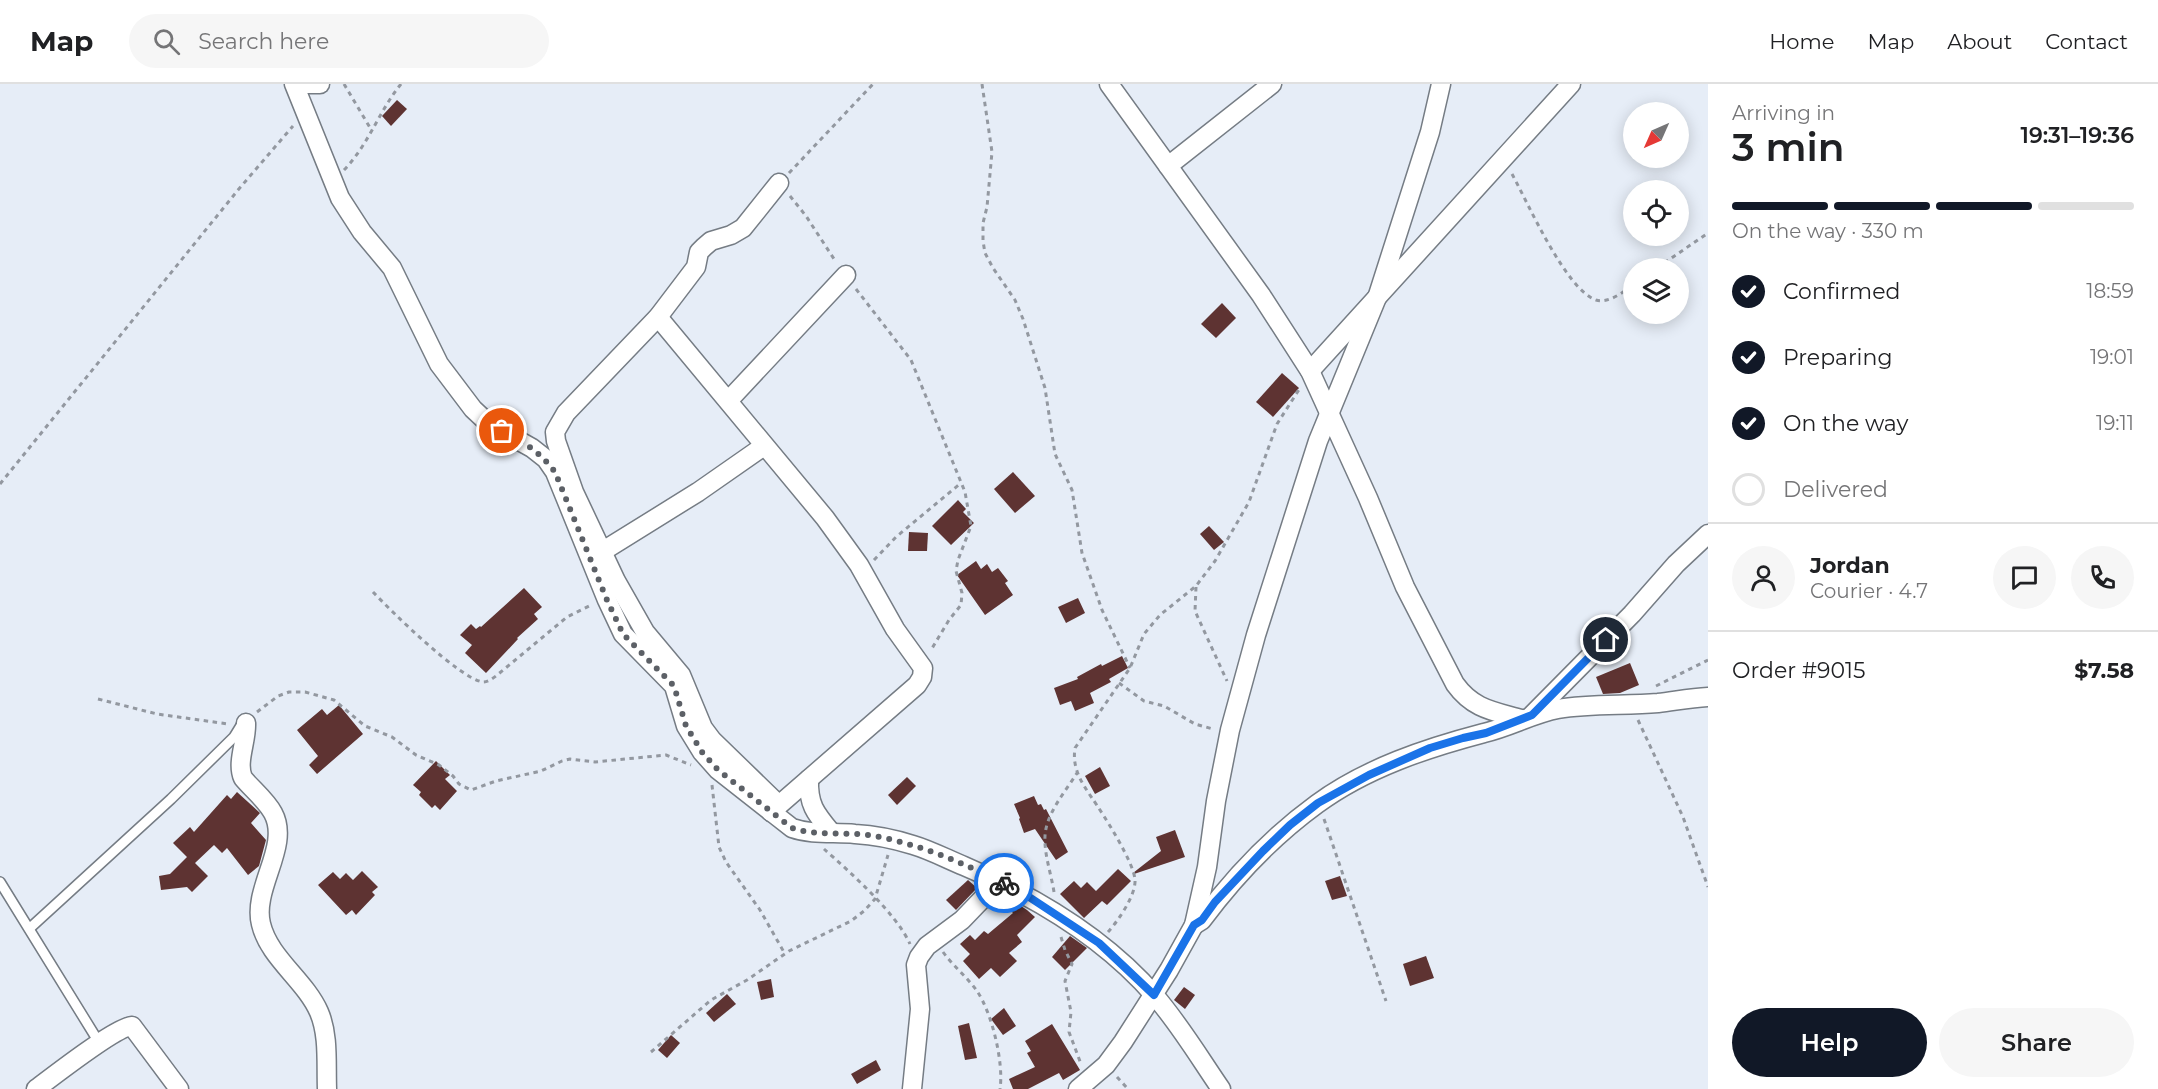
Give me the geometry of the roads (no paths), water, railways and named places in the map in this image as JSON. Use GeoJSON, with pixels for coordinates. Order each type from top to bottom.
{"type":"FeatureCollection","features":[{"type":"Feature","properties":{"kind":"street"},"geometry":{"type":"LineString","coordinates":[[294,84],[333,182],[349,214],[392,268],[440,363],[473,410],[489,424],[516,438],[546,459],[555,472],[623,634],[674,686],[692,737],[714,771],[775,808]]}},
{"type":"Feature","properties":{"kind":"street"},"geometry":{"type":"LineString","coordinates":[[306,84],[320,84]]}},
{"type":"Feature","properties":{"kind":"street"},"geometry":{"type":"LineString","coordinates":[[1109,84],[1261,295],[1310,370],[1405,587],[1455,684],[1464,697],[1474,705],[1527,717]]}},
{"type":"Feature","properties":{"kind":"street"},"geometry":{"type":"LineString","coordinates":[[1168,166],[1272,84]]}},
{"type":"Feature","properties":{"kind":"street"},"geometry":{"type":"LineString","coordinates":[[1083,1085],[1106,1065],[1124,1042],[1194,925],[1207,867],[1216,801],[1237,701],[1318,441],[1377,295],[1430,132],[1442,84]]}},
{"type":"Feature","properties":{"kind":"street"},"geometry":{"type":"LineString","coordinates":[[1310,370],[1571,84]]}},
{"type":"Feature","properties":{"kind":"street"},"geometry":{"type":"LineString","coordinates":[[779,183],[743,228],[731,235],[711,241],[699,252],[696,267],[658,317],[566,413],[555,432],[574,492],[632,611],[645,632],[681,675],[703,728],[792,828],[805,832],[865,835],[914,845],[1023,893],[1099,943],[1154,995],[1190,1040],[1221,1089]]}},
{"type":"Feature","properties":{"kind":"street"},"geometry":{"type":"LineString","coordinates":[[729,400],[846,275]]}},
{"type":"Feature","properties":{"kind":"street"},"geometry":{"type":"LineString","coordinates":[[658,317],[825,518],[862,572],[895,629],[923,668],[922,677],[917,684],[775,808]]}},
{"type":"Feature","properties":{"kind":"street"},"geometry":{"type":"LineString","coordinates":[[603,551],[698,492],[764,446]]}},
{"type":"Feature","properties":{"kind":"street"},"geometry":{"type":"LineString","coordinates":[[1527,717],[1632,614],[1676,564],[1708,534]]}},
{"type":"Feature","properties":{"kind":"street"},"geometry":{"type":"LineString","coordinates":[[1194,925],[1202,920],[1235,879],[1290,825],[1318,803],[1369,775],[1430,748],[1486,733],[1527,717],[1560,709],[1708,697]]}},
{"type":"Feature","properties":{"kind":"street"},"geometry":{"type":"LineString","coordinates":[[244,724],[247,737],[240,771],[243,778],[273,811],[279,836],[259,905],[261,925],[280,959],[319,1011],[326,1046],[327,1089]]}},
{"type":"Feature","properties":{"kind":"street"},"geometry":{"type":"LineString","coordinates":[[809,779],[808,795],[813,808],[831,832]]}},
{"type":"Feature","properties":{"kind":"street"},"geometry":{"type":"LineString","coordinates":[[912,1089],[920,1009],[916,965],[922,950],[962,920],[997,880]]}},
{"type":"Feature","properties":{"kind":"street"},"geometry":{"type":"LineString","coordinates":[[36,1089],[100,1044],[132,1026],[179,1089]]}},
{"type":"Feature","properties":{"kind":"lane"},"geometry":{"type":"LineString","coordinates":[[30,928],[171,799],[234,737],[244,724]]}},
{"type":"Feature","properties":{"kind":"lane"},"geometry":{"type":"LineString","coordinates":[[0,882],[100,1044]]}}]}
